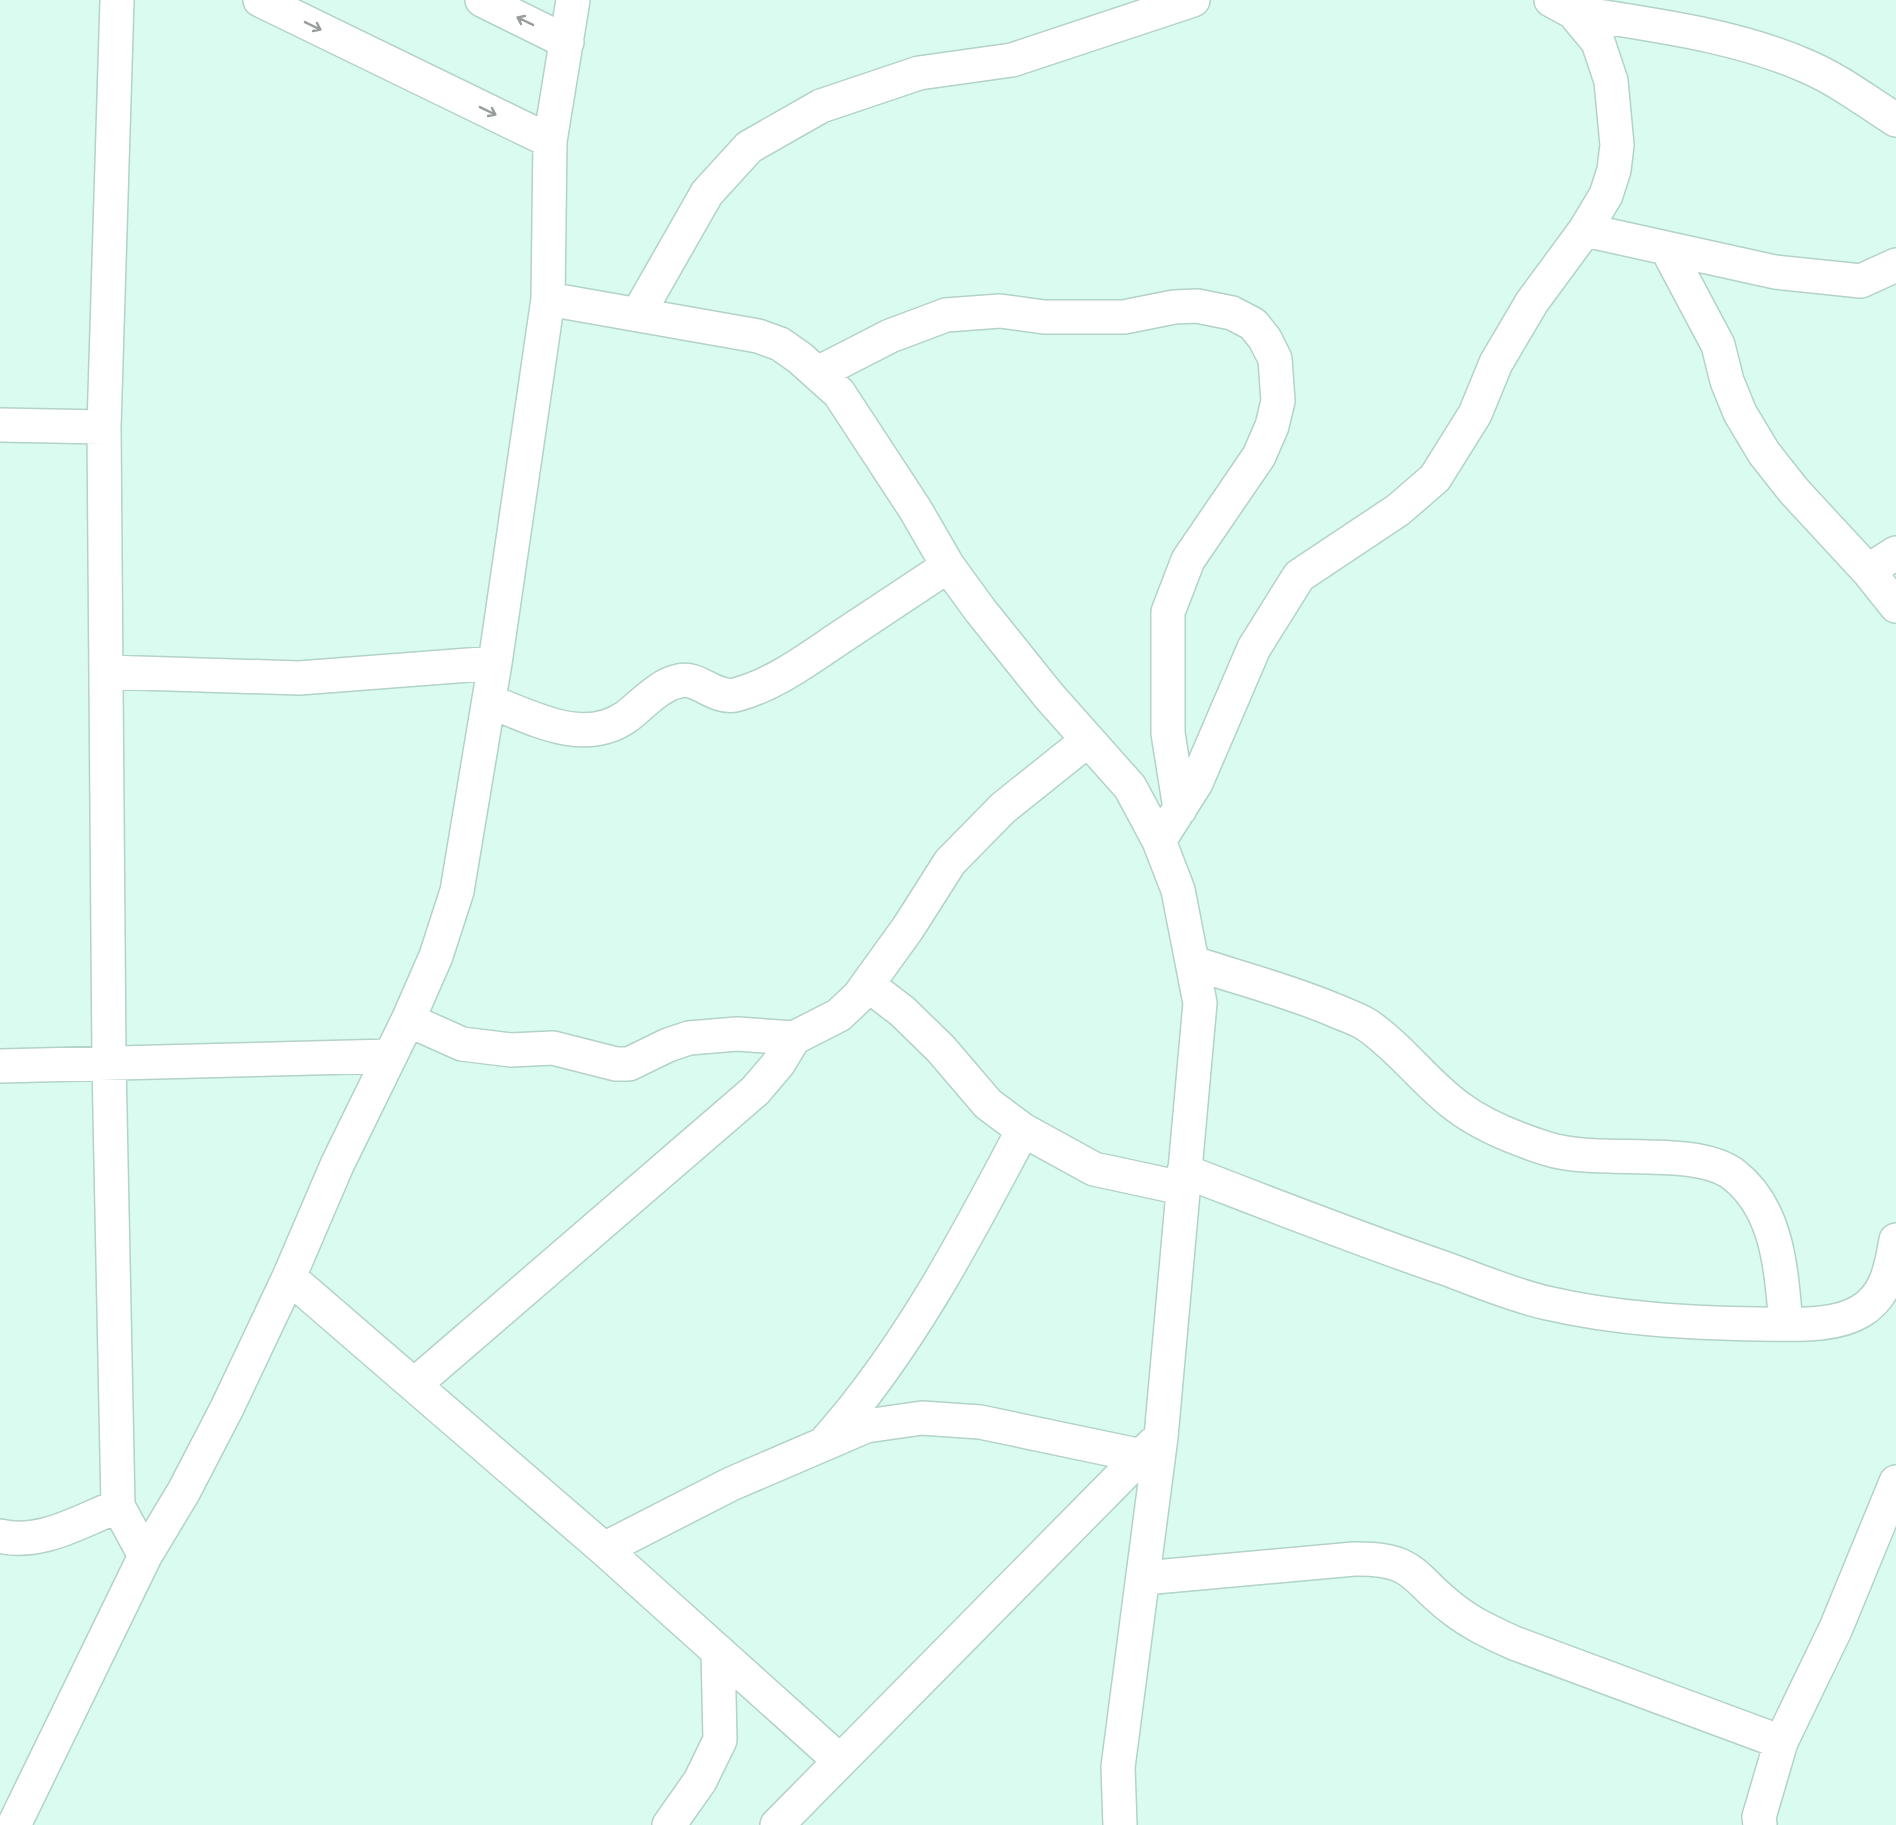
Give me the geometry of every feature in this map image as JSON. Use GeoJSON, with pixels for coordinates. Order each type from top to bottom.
{"type":"FeatureCollection","features":[{"type":"Feature","properties":{"kind":"street"},"geometry":{"type":"LineString","coordinates":[[117,0],[104,427],[109,1063],[118,1506],[145,1556]]}},
{"type":"Feature","properties":{"kind":"street"},"geometry":{"type":"LineString","coordinates":[[260,0],[550,141]]}},
{"type":"Feature","properties":{"kind":"street"},"geometry":{"type":"LineString","coordinates":[[482,0],[567,42]]}},
{"type":"Feature","properties":{"kind":"street"},"geometry":{"type":"LineString","coordinates":[[14,1825],[145,1556],[190,1481],[289,1277],[337,1165],[408,1020],[436,956],[457,891],[495,663],[548,299],[550,141],[573,0]]}},
{"type":"Feature","properties":{"kind":"street"},"geometry":{"type":"LineString","coordinates":[[638,314],[707,193],[749,147],[821,106],[919,74],[1012,60],[1192,0]]}},
{"type":"Feature","properties":{"kind":"street"},"geometry":{"type":"LineString","coordinates":[[1585,7],[1723,39],[1804,65],[1842,83],[1896,120]]}},
{"type":"Feature","properties":{"kind":"street"},"geometry":{"type":"LineString","coordinates":[[1159,841],[1196,783],[1254,648],[1299,576],[1398,510],[1435,478],[1475,414],[1496,363],[1532,302],[1585,230],[1606,195],[1614,170],[1617,145],[1611,81],[1585,7]]}},
{"type":"Feature","properties":{"kind":"street"},"geometry":{"type":"LineString","coordinates":[[1585,230],[1775,272],[1860,281],[1896,265]]}},
{"type":"Feature","properties":{"kind":"street"},"geometry":{"type":"LineString","coordinates":[[1667,249],[1718,345],[1727,381],[1740,413],[1764,453],[1794,491],[1868,570],[1896,606]]}},
{"type":"Feature","properties":{"kind":"street"},"geometry":{"type":"LineString","coordinates":[[548,299],[758,336],[780,344],[818,373],[839,393],[915,509],[948,566],[980,610],[1088,741],[1130,787],[1159,841],[1178,890],[1200,1003],[1183,1179],[1151,1446],[1144,1578],[1118,1767],[1120,1825]]}},
{"type":"Feature","properties":{"kind":"street"},"geometry":{"type":"LineString","coordinates":[[818,373],[890,336],[946,315],[1000,311],[1044,316],[1124,317],[1174,307],[1197,306],[1232,313],[1253,324],[1265,339],[1275,359],[1278,401],[1272,426],[1259,456],[1188,560],[1168,612],[1168,733],[1180,809]]}},
{"type":"Feature","properties":{"kind":"street"},"geometry":{"type":"LineString","coordinates":[[0,425],[104,427]]}},
{"type":"Feature","properties":{"kind":"street"},"geometry":{"type":"LineString","coordinates":[[1868,570],[1896,553]]}},
{"type":"Feature","properties":{"kind":"street"},"geometry":{"type":"LineString","coordinates":[[489,701],[576,731],[601,729],[624,718],[662,689],[678,681],[687,680],[713,693],[732,696],[765,684],[804,662],[948,566]]}},
{"type":"Feature","properties":{"kind":"street"},"geometry":{"type":"LineString","coordinates":[[107,672],[299,678],[495,663]]}},
{"type":"Feature","properties":{"kind":"street"},"geometry":{"type":"LineString","coordinates":[[408,1020],[462,1044],[511,1050],[553,1048],[616,1064],[629,1064],[668,1045],[689,1038],[737,1034],[794,1038],[839,1015],[868,985],[950,862],[1003,808],[1088,741]]}},
{"type":"Feature","properties":{"kind":"street"},"geometry":{"type":"LineString","coordinates":[[1193,963],[1316,1002],[1367,1024],[1457,1106],[1491,1128],[1550,1150],[1583,1156],[1655,1157],[1701,1162],[1732,1173],[1754,1197],[1772,1231],[1779,1254],[1786,1324]]}},
{"type":"Feature","properties":{"kind":"street"},"geometry":{"type":"LineString","coordinates":[[868,985],[902,1011],[941,1049],[988,1104],[1023,1130],[1094,1169],[1183,1179],[1545,1303],[1618,1315],[1718,1323],[1824,1322],[1845,1318],[1886,1303],[1885,1286],[1892,1267],[1896,1240]]}},
{"type":"Feature","properties":{"kind":"street"},"geometry":{"type":"LineString","coordinates":[[414,1385],[755,1091],[778,1064],[794,1038]]}},
{"type":"Feature","properties":{"kind":"street"},"geometry":{"type":"LineString","coordinates":[[0,1066],[390,1056]]}},
{"type":"Feature","properties":{"kind":"street"},"geometry":{"type":"LineString","coordinates":[[825,1442],[849,1416],[924,1310],[1023,1130]]}},
{"type":"Feature","properties":{"kind":"street"},"geometry":{"type":"LineString","coordinates":[[289,1277],[604,1548],[840,1761]]}},
{"type":"Feature","properties":{"kind":"street"},"geometry":{"type":"LineString","coordinates":[[604,1548],[731,1484],[866,1426],[922,1418],[980,1422],[1151,1446]]}},
{"type":"Feature","properties":{"kind":"street"},"geometry":{"type":"LineString","coordinates":[[777,1825],[1151,1446]]}},
{"type":"Feature","properties":{"kind":"street"},"geometry":{"type":"LineString","coordinates":[[1760,1825],[1759,1817],[1781,1742],[1836,1628],[1896,1482]]}},
{"type":"Feature","properties":{"kind":"street"},"geometry":{"type":"LineString","coordinates":[[0,1536],[16,1540],[40,1538],[118,1506]]}},
{"type":"Feature","properties":{"kind":"street"},"geometry":{"type":"LineString","coordinates":[[1144,1578],[1354,1559],[1387,1561],[1414,1572],[1442,1600],[1473,1624],[1514,1643],[1781,1742]]}},
{"type":"Feature","properties":{"kind":"street"},"geometry":{"type":"LineString","coordinates":[[669,1825],[700,1781],[720,1740],[718,1651]]}}]}
